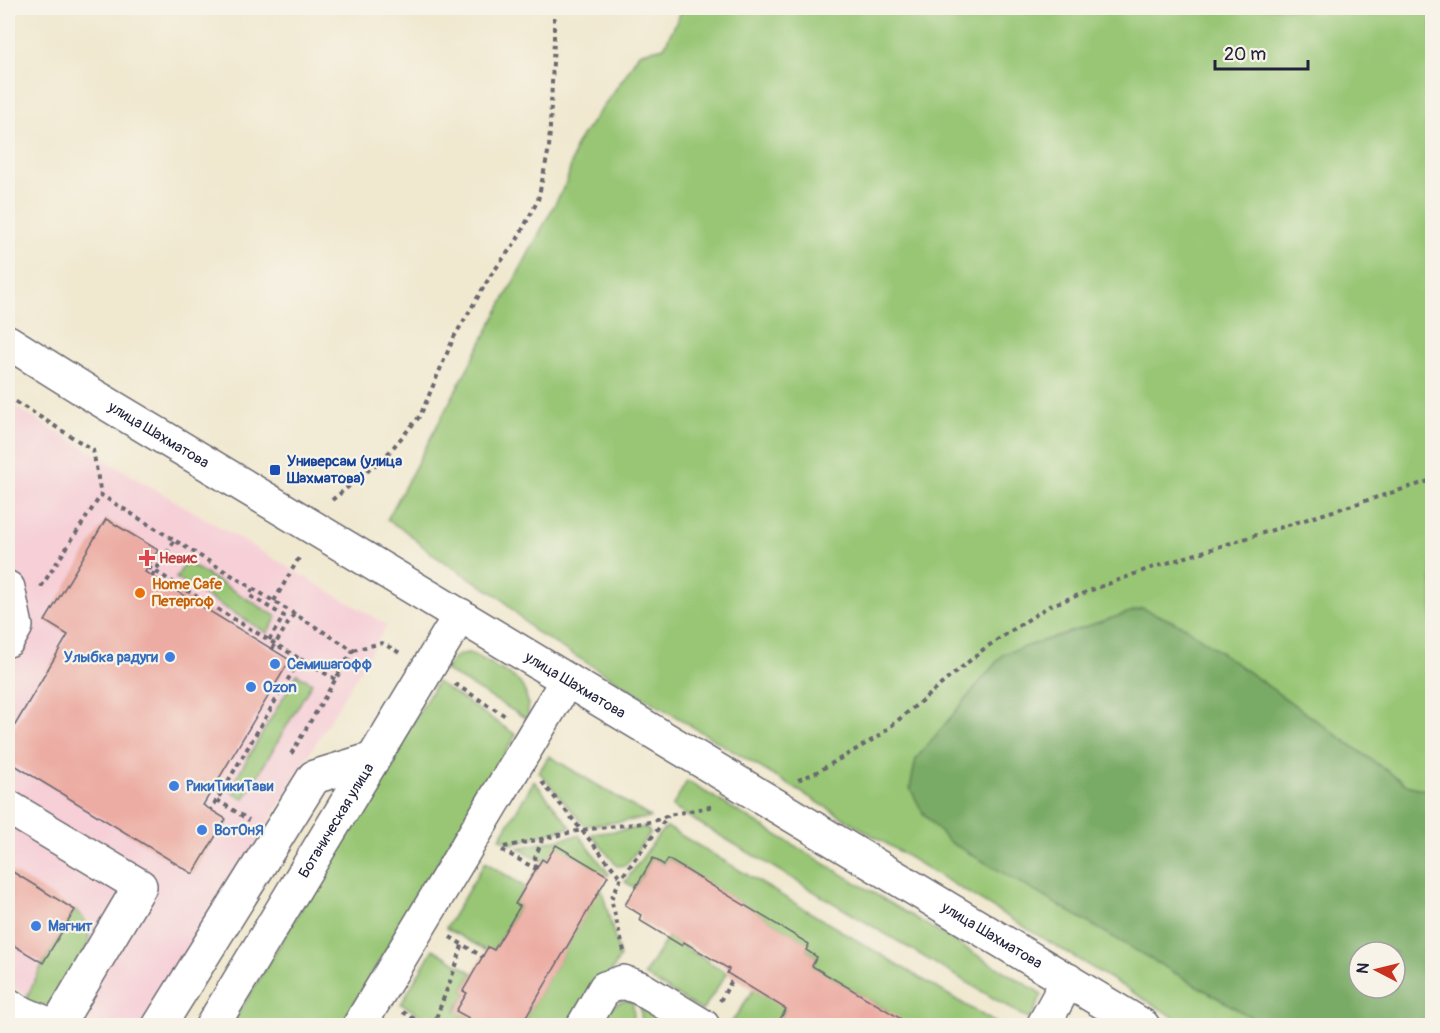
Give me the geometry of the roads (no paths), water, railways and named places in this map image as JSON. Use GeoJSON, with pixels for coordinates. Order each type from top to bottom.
{"type":"FeatureCollection","features":[{"type":"Feature","properties":{"kind":"street","name":"улица Шахматова"},"geometry":{"type":"LineString","coordinates":[[11,351],[91,394],[1143,1026]]}},
{"type":"Feature","properties":{"kind":"street"},"geometry":{"type":"LineString","coordinates":[[8,588],[12,633]]}},
{"type":"Feature","properties":{"kind":"street","name":"Ботаническая улица"},"geometry":{"type":"LineString","coordinates":[[212,1026],[460,615]]}},
{"type":"Feature","properties":{"kind":"street"},"geometry":{"type":"LineString","coordinates":[[359,1026],[567,680]]}},
{"type":"Feature","properties":{"kind":"street"},"geometry":{"type":"LineString","coordinates":[[159,1026],[314,777],[373,759]]}},
{"type":"Feature","properties":{"kind":"street"},"geometry":{"type":"LineString","coordinates":[[8,807],[140,886],[55,1026],[8,1005]]}},
{"type":"Feature","properties":{"kind":"street"},"geometry":{"type":"LineString","coordinates":[[1043,1026],[1068,980]]}},
{"type":"Feature","properties":{"kind":"street"},"geometry":{"type":"LineString","coordinates":[[583,1026],[605,988],[623,982],[640,988],[703,1026]]}},
{"type":"Feature","properties":{"kind":"place","name":"Универсам (улица Шахматова)"},"geometry":{"type":"Point","coordinates":[275,470]}},
{"type":"Feature","properties":{"kind":"place","name":"Невис"},"geometry":{"type":"Point","coordinates":[147,558]}},
{"type":"Feature","properties":{"kind":"place","name":"Home Cafe Петергоф"},"geometry":{"type":"Point","coordinates":[140,593]}},
{"type":"Feature","properties":{"kind":"place","name":"Улыбка радуги"},"geometry":{"type":"Point","coordinates":[170,657]}},
{"type":"Feature","properties":{"kind":"place","name":"Семишагофф"},"geometry":{"type":"Point","coordinates":[275,664]}},
{"type":"Feature","properties":{"kind":"place","name":"Ozon"},"geometry":{"type":"Point","coordinates":[251,687]}},
{"type":"Feature","properties":{"kind":"place","name":"РикиТикиТави"},"geometry":{"type":"Point","coordinates":[174,786]}},
{"type":"Feature","properties":{"kind":"place","name":"ВотОнЯ"},"geometry":{"type":"Point","coordinates":[202,830]}},
{"type":"Feature","properties":{"kind":"place","name":"Магнит"},"geometry":{"type":"Point","coordinates":[36,926]}}]}
